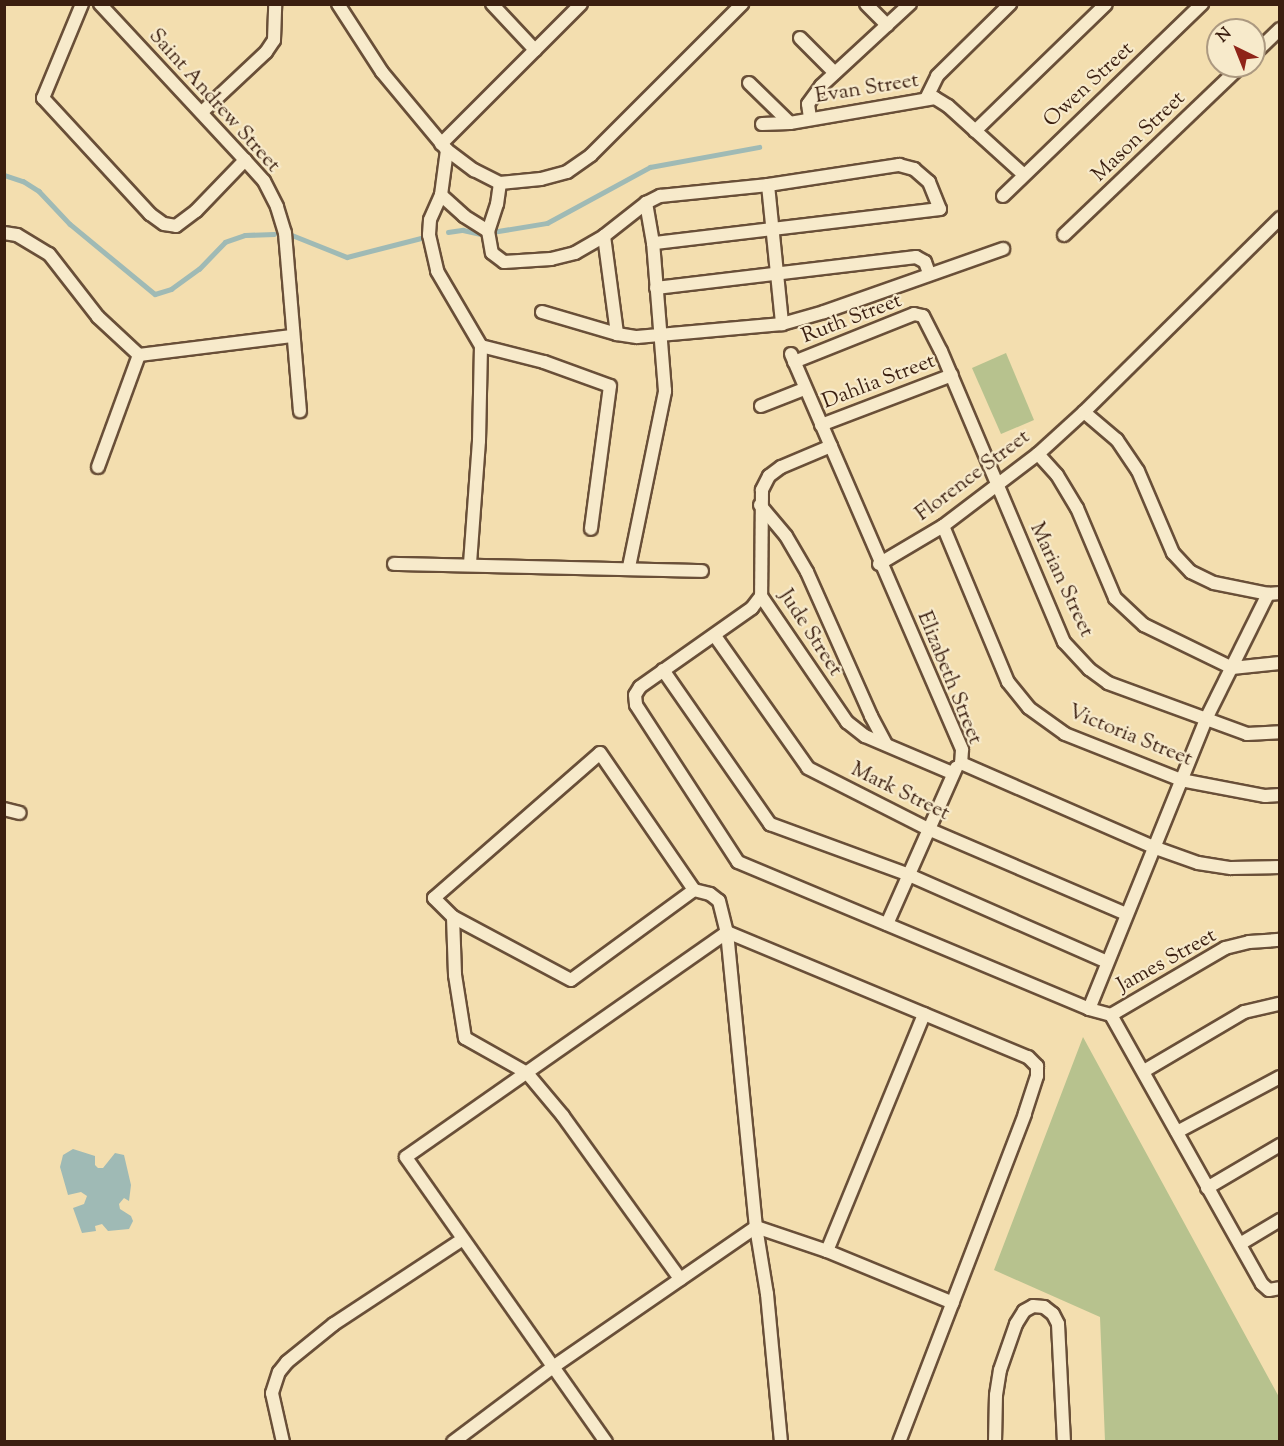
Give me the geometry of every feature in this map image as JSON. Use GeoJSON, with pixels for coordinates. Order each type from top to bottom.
{"type":"FeatureCollection","features":[{"type":"Feature","properties":{"kind":"street"},"geometry":{"type":"LineString","coordinates":[[82,4],[43,98],[150,214],[164,224],[176,226],[196,211],[245,160]]}},
{"type":"Feature","properties":{"kind":"street","name":"Saint Andrew Street"},"geometry":{"type":"LineString","coordinates":[[100,4],[264,181],[277,207],[285,233],[300,411]]}},
{"type":"Feature","properties":{"kind":"street"},"geometry":{"type":"LineString","coordinates":[[202,112],[266,52],[274,40],[274,4]]}},
{"type":"Feature","properties":{"kind":"street"},"geometry":{"type":"LineString","coordinates":[[338,4],[382,72],[444,147],[474,170],[500,183],[541,179],[567,172],[591,155],[742,4]]}},
{"type":"Feature","properties":{"kind":"street"},"geometry":{"type":"LineString","coordinates":[[492,4],[535,50]]}},
{"type":"Feature","properties":{"kind":"street"},"geometry":{"type":"LineString","coordinates":[[470,564],[479,441],[482,346],[437,271],[429,235],[430,220],[441,195],[444,147],[581,4]]}},
{"type":"Feature","properties":{"kind":"street"},"geometry":{"type":"LineString","coordinates":[[866,4],[886,25]]}},
{"type":"Feature","properties":{"kind":"street"},"geometry":{"type":"LineString","coordinates":[[810,118],[808,104],[821,86],[910,4]]}},
{"type":"Feature","properties":{"kind":"street"},"geometry":{"type":"LineString","coordinates":[[926,99],[938,76],[1010,4]]}},
{"type":"Feature","properties":{"kind":"street"},"geometry":{"type":"LineString","coordinates":[[975,131],[1106,4]]}},
{"type":"Feature","properties":{"kind":"street","name":"Owen Street"},"geometry":{"type":"LineString","coordinates":[[1003,196],[1023,174],[1202,4]]}},
{"type":"Feature","properties":{"kind":"street"},"geometry":{"type":"LineString","coordinates":[[1266,43],[1280,30]]}},
{"type":"Feature","properties":{"kind":"street"},"geometry":{"type":"LineString","coordinates":[[800,38],[835,73]]}},
{"type":"Feature","properties":{"kind":"street","name":"Mason Street"},"geometry":{"type":"LineString","coordinates":[[1064,235],[1228,78]]}},
{"type":"Feature","properties":{"kind":"street"},"geometry":{"type":"LineString","coordinates":[[749,83],[790,123]]}},
{"type":"Feature","properties":{"kind":"street","name":"Evan Street"},"geometry":{"type":"LineString","coordinates":[[762,124],[790,123],[935,98],[948,106],[1023,174]]}},
{"type":"Feature","properties":{"kind":"street"},"geometry":{"type":"LineString","coordinates":[[500,183],[497,204],[488,231],[492,253],[504,262],[550,259],[576,253],[604,236],[646,203],[660,196],[768,185],[899,165],[914,169],[928,182],[940,209],[653,243]]}},
{"type":"Feature","properties":{"kind":"street"},"geometry":{"type":"LineString","coordinates":[[768,185],[779,273],[782,324]]}},
{"type":"Feature","properties":{"kind":"street"},"geometry":{"type":"LineString","coordinates":[[441,195],[464,216],[488,231]]}},
{"type":"Feature","properties":{"kind":"street"},"geometry":{"type":"LineString","coordinates":[[629,567],[665,391],[653,243],[646,203]]}},
{"type":"Feature","properties":{"kind":"street","name":"Florence Street"},"geometry":{"type":"LineString","coordinates":[[879,564],[944,526],[998,487],[1038,454],[1084,412],[1280,218]]}},
{"type":"Feature","properties":{"kind":"street"},"geometry":{"type":"LineString","coordinates":[[4,233],[17,235],[48,254],[98,317],[139,355],[292,336]]}},
{"type":"Feature","properties":{"kind":"street"},"geometry":{"type":"LineString","coordinates":[[604,236],[617,334]]}},
{"type":"Feature","properties":{"kind":"street"},"geometry":{"type":"LineString","coordinates":[[542,312],[617,334],[661,336],[782,324],[824,312],[1002,249]]}},
{"type":"Feature","properties":{"kind":"street"},"geometry":{"type":"LineString","coordinates":[[656,288],[916,257],[925,262],[929,273]]}},
{"type":"Feature","properties":{"kind":"street","name":"Ruth Street"},"geometry":{"type":"LineString","coordinates":[[793,358],[914,314],[923,316]]}},
{"type":"Feature","properties":{"kind":"street","name":"Marian Street"},"geometry":{"type":"LineString","coordinates":[[923,316],[952,375],[1064,642],[1089,669],[1108,683],[1247,734],[1280,732]]}},
{"type":"Feature","properties":{"kind":"street"},"geometry":{"type":"LineString","coordinates":[[482,346],[544,362],[610,386],[591,528]]}},
{"type":"Feature","properties":{"kind":"street"},"geometry":{"type":"LineString","coordinates":[[98,467],[139,355]]}},
{"type":"Feature","properties":{"kind":"street","name":"Elizabeth Street"},"geometry":{"type":"LineString","coordinates":[[793,358],[879,564],[962,750],[961,763],[1153,847],[1209,865],[1231,868],[1280,867]]}},
{"type":"Feature","properties":{"kind":"street","name":"Dahlia Street"},"geometry":{"type":"LineString","coordinates":[[820,424],[952,375]]}},
{"type":"Feature","properties":{"kind":"street"},"geometry":{"type":"LineString","coordinates":[[761,406],[804,389]]}},
{"type":"Feature","properties":{"kind":"street"},"geometry":{"type":"LineString","coordinates":[[1084,412],[1117,440],[1138,471],[1173,553],[1191,572],[1214,584],[1274,594],[1206,719],[1089,1009]]}},
{"type":"Feature","properties":{"kind":"street","name":"Jude Street"},"geometry":{"type":"LineString","coordinates":[[831,446],[781,468],[769,476],[762,490],[760,505],[761,596],[847,722],[865,736],[951,773]]}},
{"type":"Feature","properties":{"kind":"street"},"geometry":{"type":"LineString","coordinates":[[1038,454],[1057,475],[1077,508],[1115,598],[1144,625],[1232,668],[1280,663]]}},
{"type":"Feature","properties":{"kind":"street"},"geometry":{"type":"LineString","coordinates":[[760,505],[786,536],[807,572],[871,716],[886,744]]}},
{"type":"Feature","properties":{"kind":"street","name":"Victoria Street"},"geometry":{"type":"LineString","coordinates":[[944,526],[1008,682],[1029,708],[1065,734],[1180,780],[1265,796],[1280,795]]}},
{"type":"Feature","properties":{"kind":"street"},"geometry":{"type":"LineString","coordinates":[[394,564],[629,567],[702,571]]}},
{"type":"Feature","properties":{"kind":"street"},"geometry":{"type":"LineString","coordinates":[[761,596],[752,608],[640,687],[635,695],[636,705],[738,862],[1089,1009],[1111,1015],[1262,1284],[1269,1290],[1280,1288]]}},
{"type":"Feature","properties":{"kind":"street","name":"Mark Street"},"geometry":{"type":"LineString","coordinates":[[715,636],[808,768],[928,829],[1126,914]]}},
{"type":"Feature","properties":{"kind":"street"},"geometry":{"type":"LineString","coordinates":[[663,670],[770,824],[909,875],[1107,962]]}},
{"type":"Feature","properties":{"kind":"street"},"geometry":{"type":"LineString","coordinates":[[694,890],[571,980],[453,917],[434,898],[600,753],[694,890],[710,894],[719,901],[727,932],[756,1227],[767,1294],[781,1442]]}},
{"type":"Feature","properties":{"kind":"street"},"geometry":{"type":"LineString","coordinates":[[887,924],[951,773],[961,763]]}},
{"type":"Feature","properties":{"kind":"street"},"geometry":{"type":"LineString","coordinates":[[4,809],[20,813]]}},
{"type":"Feature","properties":{"kind":"street"},"geometry":{"type":"LineString","coordinates":[[453,917],[455,975],[465,1038],[527,1073],[563,1116],[680,1279]]}},
{"type":"Feature","properties":{"kind":"street"},"geometry":{"type":"LineString","coordinates":[[727,932],[1028,1057],[1037,1066],[1037,1076],[1025,1114],[899,1442]]}},
{"type":"Feature","properties":{"kind":"street"},"geometry":{"type":"LineString","coordinates":[[606,1442],[406,1157],[727,932]]}},
{"type":"Feature","properties":{"kind":"street","name":"James Street"},"geometry":{"type":"LineString","coordinates":[[1111,1015],[1225,948],[1249,942],[1280,940]]}},
{"type":"Feature","properties":{"kind":"street"},"geometry":{"type":"LineString","coordinates":[[1144,1071],[1244,1012],[1280,1004]]}},
{"type":"Feature","properties":{"kind":"street"},"geometry":{"type":"LineString","coordinates":[[827,1251],[924,1014]]}},
{"type":"Feature","properties":{"kind":"street"},"geometry":{"type":"LineString","coordinates":[[1177,1132],[1280,1077]]}},
{"type":"Feature","properties":{"kind":"street"},"geometry":{"type":"LineString","coordinates":[[1207,1188],[1280,1145]]}},
{"type":"Feature","properties":{"kind":"street"},"geometry":{"type":"LineString","coordinates":[[1240,1244],[1280,1220]]}},
{"type":"Feature","properties":{"kind":"street"},"geometry":{"type":"LineString","coordinates":[[756,1227],[827,1251],[953,1303]]}},
{"type":"Feature","properties":{"kind":"street"},"geometry":{"type":"LineString","coordinates":[[453,1442],[553,1367],[756,1227]]}},
{"type":"Feature","properties":{"kind":"street"},"geometry":{"type":"LineString","coordinates":[[283,1442],[272,1393],[279,1372],[287,1362],[334,1324],[463,1239]]}},
{"type":"Feature","properties":{"kind":"street"},"geometry":{"type":"LineString","coordinates":[[995,1442],[996,1395],[1000,1370],[1016,1324],[1024,1311],[1033,1305],[1044,1307],[1053,1314],[1058,1324],[1064,1442]]}},
{"type":"Feature","properties":{"kind":"green space"},"geometry":{"type":"Polygon","coordinates":[[[1006,353],[1034,420],[1001,434],[972,368],[1006,353]]]}},
{"type":"Feature","properties":{"kind":"green space"},"geometry":{"type":"Polygon","coordinates":[[[1083,1037],[1279,1397],[1279,1441],[1105,1441],[1100,1317],[994,1270],[1083,1037]]]}},
{"type":"Feature","properties":{"kind":"water"},"geometry":{"type":"Polygon","coordinates":[[[73,1149],[95,1156],[95,1165],[98,1168],[103,1168],[115,1153],[124,1155],[131,1185],[129,1201],[124,1198],[119,1204],[120,1209],[131,1216],[133,1221],[129,1229],[108,1231],[102,1224],[95,1226],[96,1231],[82,1233],[73,1208],[84,1204],[87,1196],[81,1192],[68,1195],[60,1167],[63,1155],[73,1149]]]}},
{"type":"Feature","properties":{"kind":"waterway"},"geometry":{"type":"LineString","coordinates":[[492,232],[547,223],[650,167],[759,147]]}},
{"type":"Feature","properties":{"kind":"waterway"},"geometry":{"type":"LineString","coordinates":[[4,175],[23,181],[39,191],[70,224],[155,294],[171,289],[199,269],[225,242],[245,235],[274,234]]}},
{"type":"Feature","properties":{"kind":"waterway"},"geometry":{"type":"LineString","coordinates":[[448,232],[463,230],[481,234]]}},
{"type":"Feature","properties":{"kind":"waterway"},"geometry":{"type":"LineString","coordinates":[[292,235],[347,257],[421,238]]}}]}
